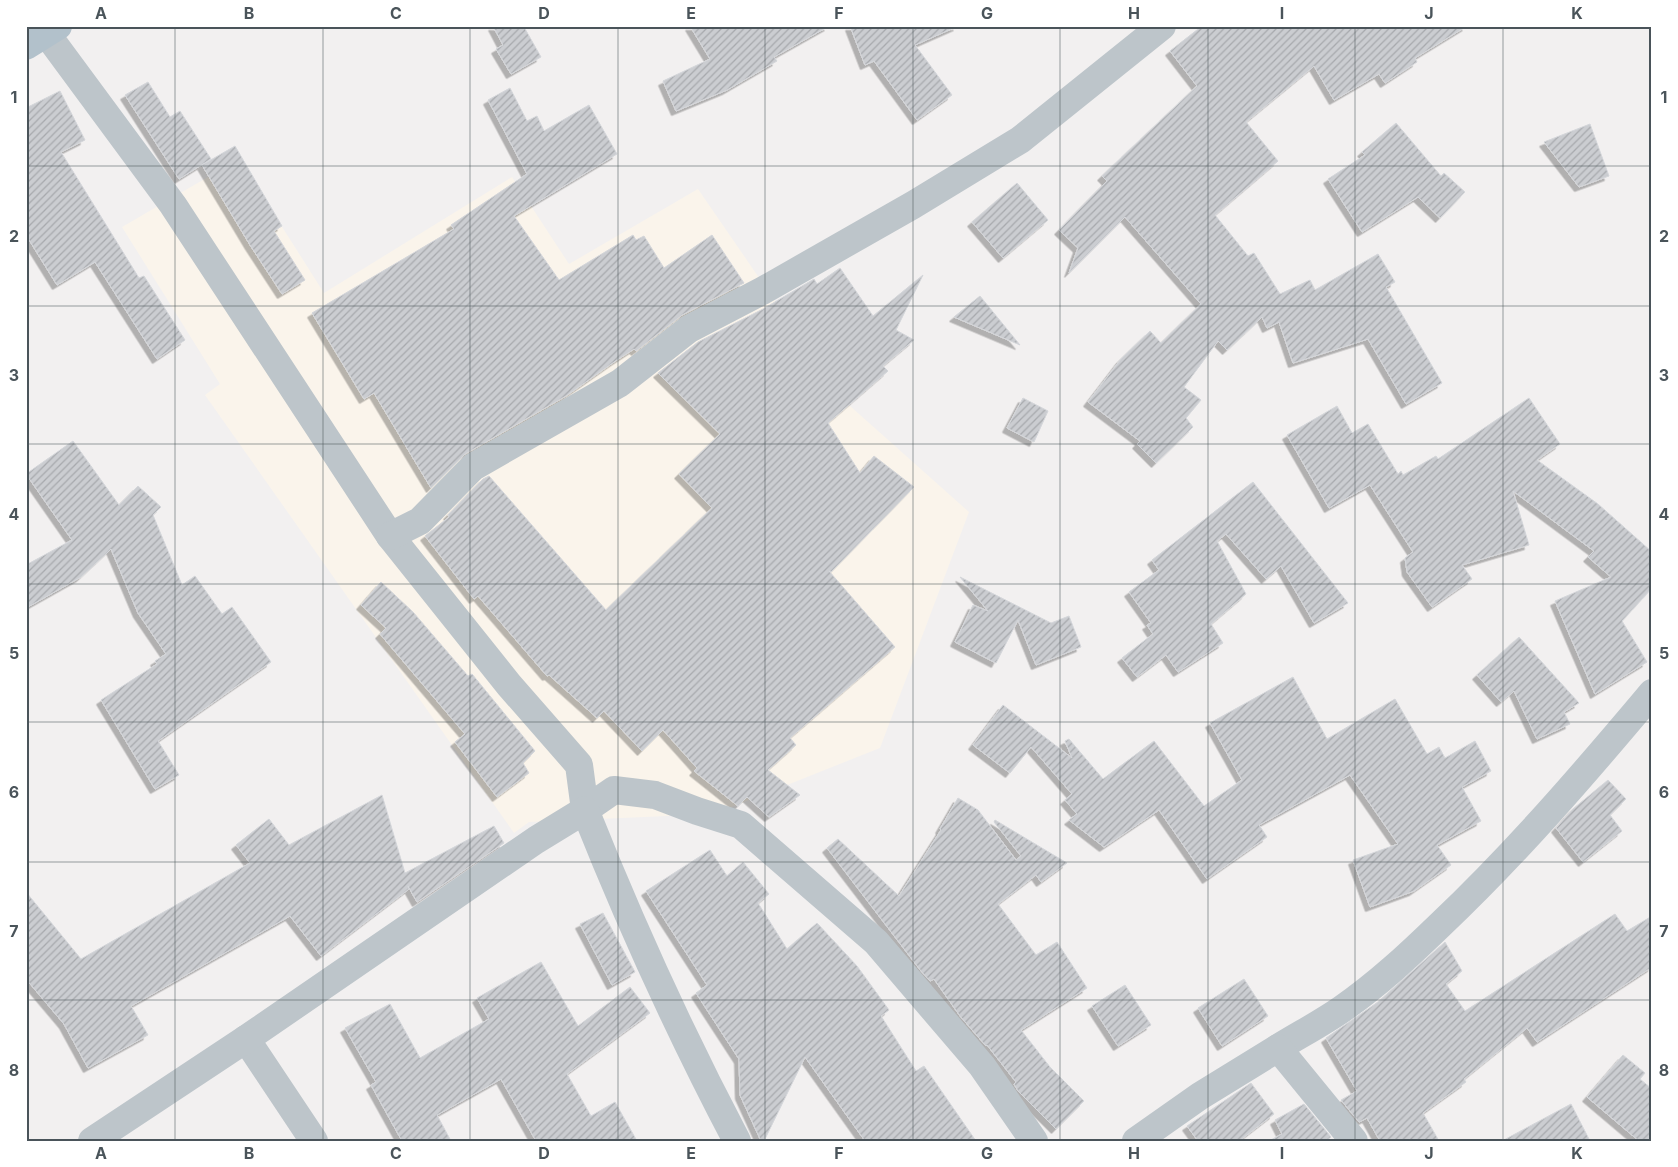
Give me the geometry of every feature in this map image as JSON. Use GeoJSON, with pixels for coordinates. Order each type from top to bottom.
{"type":"FeatureCollection","features":[{"type":"Feature","properties":{"kind":"street"},"geometry":{"type":"LineString","coordinates":[[390,536],[420,521],[473,468],[620,383],[689,330],[905,210],[1020,140],[1162,26]]}},
{"type":"Feature","properties":{"kind":"street"},"geometry":{"type":"LineString","coordinates":[[42,33],[173,205],[390,536],[509,685],[579,765],[584,810],[628,916],[687,1046],[737,1141]]}},
{"type":"Feature","properties":{"kind":"street"},"geometry":{"type":"LineString","coordinates":[[1136,1141],[1200,1096],[1342,1009],[1398,965],[1524,841],[1652,693]]}},
{"type":"Feature","properties":{"kind":"street"},"geometry":{"type":"LineString","coordinates":[[92,1141],[246,1039],[536,840],[614,790],[655,794],[697,811],[741,825],[831,906],[876,942],[982,1066],[1034,1141]]}},
{"type":"Feature","properties":{"kind":"street"},"geometry":{"type":"LineString","coordinates":[[246,1039],[314,1141]]}},
{"type":"Feature","properties":{"kind":"street"},"geometry":{"type":"LineString","coordinates":[[1278,1048],[1354,1141]]}},
{"type":"Feature","properties":{"kind":"shaded area"},"geometry":{"type":"Polygon","coordinates":[[[239,159],[324,293],[512,177],[569,264],[698,189],[784,314],[785,348],[969,512],[880,748],[714,814],[529,822],[514,833],[205,395],[220,384],[122,227],[239,159]]]}},
{"type":"Feature","properties":{"kind":"building"},"geometry":{"type":"Polygon","coordinates":[[[493,26],[524,27],[541,57],[511,74],[496,49],[503,45],[493,26]]]}},
{"type":"Feature","properties":{"kind":"building"},"geometry":{"type":"Polygon","coordinates":[[[690,26],[829,26],[774,57],[777,61],[727,90],[676,111],[663,81],[710,59],[690,26]]]}},
{"type":"Feature","properties":{"kind":"building"},"geometry":{"type":"Polygon","coordinates":[[[850,26],[958,26],[915,45],[952,95],[917,120],[874,61],[865,65],[850,26]]]}},
{"type":"Feature","properties":{"kind":"building"},"geometry":{"type":"Polygon","coordinates":[[[1202,26],[1467,26],[1415,58],[1417,62],[1385,83],[1379,74],[1334,100],[1314,66],[1246,122],[1278,161],[1215,215],[1248,256],[1254,253],[1280,294],[1310,280],[1315,290],[1378,254],[1395,282],[1386,287],[1442,383],[1406,404],[1368,339],[1293,363],[1279,322],[1267,328],[1262,317],[1227,350],[1218,341],[1184,387],[1201,400],[1186,418],[1193,427],[1156,463],[1137,444],[1140,441],[1088,402],[1121,359],[1150,331],[1161,343],[1201,304],[1125,217],[1069,273],[1078,248],[1059,230],[1107,181],[1102,176],[1197,86],[1170,51],[1202,26]]]}},
{"type":"Feature","properties":{"kind":"building"},"geometry":{"type":"Polygon","coordinates":[[[148,82],[170,117],[180,111],[211,159],[179,179],[125,95],[148,82]]]}},
{"type":"Feature","properties":{"kind":"building"},"geometry":{"type":"Polygon","coordinates":[[[510,88],[527,121],[537,116],[544,131],[589,105],[617,154],[514,216],[559,280],[633,235],[636,240],[644,236],[664,268],[712,235],[744,283],[682,315],[636,351],[634,349],[566,396],[465,454],[431,488],[374,393],[364,399],[312,313],[454,229],[451,225],[527,174],[488,100],[510,88]]]}},
{"type":"Feature","properties":{"kind":"building"},"geometry":{"type":"Polygon","coordinates":[[[60,91],[85,140],[61,152],[139,278],[144,276],[185,340],[157,359],[95,262],[57,285],[26,235],[26,108],[60,91]]]}},
{"type":"Feature","properties":{"kind":"building"},"geometry":{"type":"Polygon","coordinates":[[[1396,123],[1441,176],[1444,173],[1465,192],[1440,218],[1418,197],[1362,232],[1328,179],[1365,155],[1362,152],[1396,123]]]}},
{"type":"Feature","properties":{"kind":"building"},"geometry":{"type":"Polygon","coordinates":[[[1590,124],[1609,176],[1579,187],[1544,142],[1590,124]]]}},
{"type":"Feature","properties":{"kind":"building"},"geometry":{"type":"Polygon","coordinates":[[[235,146],[282,226],[274,231],[305,280],[282,294],[202,165],[235,146]]]}},
{"type":"Feature","properties":{"kind":"building"},"geometry":{"type":"Polygon","coordinates":[[[1017,183],[1048,220],[1003,258],[972,222],[1017,183]]]}},
{"type":"Feature","properties":{"kind":"building"},"geometry":{"type":"Polygon","coordinates":[[[840,268],[873,316],[923,275],[896,330],[914,340],[883,366],[888,371],[828,423],[860,473],[874,456],[914,487],[831,572],[829,571],[895,647],[790,738],[796,745],[768,770],[800,795],[769,817],[747,797],[738,806],[694,771],[697,768],[663,730],[642,751],[604,711],[597,718],[549,675],[547,676],[478,596],[474,599],[425,536],[449,517],[448,515],[483,479],[489,476],[606,610],[712,508],[679,474],[720,434],[658,373],[698,342],[763,309],[814,279],[817,284],[840,268]]]}},
{"type":"Feature","properties":{"kind":"building"},"geometry":{"type":"Polygon","coordinates":[[[980,296],[1020,345],[954,317],[980,296]]]}},
{"type":"Feature","properties":{"kind":"building"},"geometry":{"type":"Polygon","coordinates":[[[1023,398],[1048,411],[1034,442],[1007,428],[1023,398]]]}},
{"type":"Feature","properties":{"kind":"building"},"geometry":{"type":"Polygon","coordinates":[[[1529,398],[1560,444],[1537,460],[1598,504],[1652,552],[1652,588],[1622,621],[1647,662],[1595,694],[1555,601],[1611,577],[1588,557],[1594,551],[1513,491],[1529,545],[1462,565],[1472,579],[1432,607],[1407,572],[1405,558],[1413,552],[1370,485],[1329,508],[1287,435],[1337,406],[1352,433],[1368,424],[1398,474],[1401,471],[1403,475],[1436,456],[1438,459],[1529,398]]]}},
{"type":"Feature","properties":{"kind":"building"},"geometry":{"type":"Polygon","coordinates":[[[73,441],[119,505],[138,486],[161,507],[153,515],[182,585],[195,576],[222,614],[232,607],[271,662],[158,741],[179,775],[155,789],[101,700],[157,664],[155,661],[166,654],[138,613],[111,549],[81,577],[26,608],[26,565],[72,540],[26,474],[73,441]]]}},
{"type":"Feature","properties":{"kind":"building"},"geometry":{"type":"Polygon","coordinates":[[[1253,482],[1348,603],[1314,623],[1281,566],[1266,579],[1226,534],[1217,541],[1246,594],[1211,624],[1223,643],[1178,672],[1166,655],[1137,677],[1122,658],[1153,634],[1147,625],[1151,623],[1129,592],[1159,570],[1152,560],[1253,482]]]}},
{"type":"Feature","properties":{"kind":"building"},"geometry":{"type":"Polygon","coordinates":[[[960,577],[1051,623],[1069,616],[1081,647],[1036,665],[1018,620],[996,663],[955,642],[973,605],[988,611],[960,577]]]}},
{"type":"Feature","properties":{"kind":"building"},"geometry":{"type":"Polygon","coordinates":[[[381,582],[413,612],[468,676],[472,674],[535,751],[523,763],[529,773],[497,797],[455,742],[465,734],[380,634],[386,628],[361,605],[381,582]]]}},
{"type":"Feature","properties":{"kind":"building"},"geometry":{"type":"Polygon","coordinates":[[[1519,637],[1579,703],[1564,712],[1570,724],[1537,739],[1514,691],[1501,702],[1477,675],[1519,637]]]}},
{"type":"Feature","properties":{"kind":"building"},"geometry":{"type":"Polygon","coordinates":[[[1293,677],[1327,739],[1395,699],[1427,754],[1439,747],[1445,758],[1475,741],[1491,771],[1462,787],[1481,821],[1437,845],[1451,865],[1414,891],[1370,907],[1353,860],[1398,844],[1350,775],[1259,825],[1267,837],[1207,879],[1159,810],[1104,847],[1069,820],[1077,814],[1065,800],[1072,794],[1031,747],[1010,773],[973,745],[1003,705],[1072,758],[1065,741],[1069,739],[1103,779],[1154,741],[1204,806],[1242,780],[1210,723],[1293,677]]]}},
{"type":"Feature","properties":{"kind":"building"},"geometry":{"type":"Polygon","coordinates":[[[1608,780],[1626,799],[1610,815],[1622,831],[1583,862],[1556,828],[1573,809],[1608,780]]]}},
{"type":"Feature","properties":{"kind":"building"},"geometry":{"type":"Polygon","coordinates":[[[382,795],[405,873],[494,826],[504,843],[417,902],[408,886],[409,889],[321,956],[290,916],[131,1006],[148,1035],[88,1068],[64,1024],[26,979],[26,892],[81,959],[250,863],[236,845],[269,819],[289,845],[382,795]]]}},
{"type":"Feature","properties":{"kind":"building"},"geometry":{"type":"Polygon","coordinates":[[[958,798],[978,810],[1016,860],[1021,856],[994,822],[995,820],[1067,863],[1041,882],[1036,875],[998,904],[1036,955],[1057,942],[1087,988],[1021,1030],[1050,1067],[1084,1101],[1056,1129],[1018,1091],[1014,1084],[1016,1082],[987,1045],[960,1016],[934,979],[930,981],[921,971],[827,848],[838,839],[899,896],[941,830],[958,798]]]}},
{"type":"Feature","properties":{"kind":"building"},"geometry":{"type":"Polygon","coordinates":[[[710,850],[727,876],[743,862],[769,894],[758,903],[787,949],[817,923],[857,966],[889,1010],[881,1016],[916,1071],[924,1066],[976,1141],[865,1141],[805,1057],[764,1141],[761,1141],[740,1095],[739,1059],[696,993],[707,985],[646,891],[710,850]]]}},
{"type":"Feature","properties":{"kind":"building"},"geometry":{"type":"Polygon","coordinates":[[[603,913],[635,972],[612,985],[580,924],[603,913]]]}},
{"type":"Feature","properties":{"kind":"building"},"geometry":{"type":"Polygon","coordinates":[[[1615,914],[1627,931],[1652,916],[1652,967],[1537,1042],[1527,1028],[1464,1079],[1466,1082],[1423,1113],[1439,1141],[1380,1141],[1367,1118],[1359,1122],[1341,1100],[1357,1091],[1326,1038],[1378,1002],[1445,942],[1462,971],[1446,984],[1465,1011],[1615,914]]]}},
{"type":"Feature","properties":{"kind":"building"},"geometry":{"type":"Polygon","coordinates":[[[541,962],[578,1026],[630,987],[650,1013],[567,1074],[591,1116],[615,1102],[637,1141],[536,1141],[501,1079],[437,1115],[451,1141],[402,1141],[371,1085],[376,1082],[345,1028],[390,1004],[420,1058],[489,1019],[477,998],[541,962]]]}},
{"type":"Feature","properties":{"kind":"building"},"geometry":{"type":"Polygon","coordinates":[[[1244,979],[1268,1016],[1222,1046],[1198,1008],[1244,979]]]}},
{"type":"Feature","properties":{"kind":"building"},"geometry":{"type":"Polygon","coordinates":[[[1125,985],[1151,1025],[1118,1046],[1092,1006],[1125,985]]]}},
{"type":"Feature","properties":{"kind":"building"},"geometry":{"type":"Polygon","coordinates":[[[1623,1055],[1645,1073],[1640,1079],[1652,1089],[1652,1141],[1639,1141],[1587,1097],[1623,1055]]]}},
{"type":"Feature","properties":{"kind":"building"},"geometry":{"type":"Polygon","coordinates":[[[1251,1083],[1274,1114],[1239,1141],[1198,1141],[1187,1126],[1251,1083]]]}},
{"type":"Feature","properties":{"kind":"building"},"geometry":{"type":"Polygon","coordinates":[[[1304,1104],[1331,1137],[1326,1141],[1269,1141],[1282,1134],[1275,1120],[1304,1104]]]}},
{"type":"Feature","properties":{"kind":"building"},"geometry":{"type":"Polygon","coordinates":[[[1571,1104],[1590,1141],[1502,1141],[1571,1104]]]}}]}
